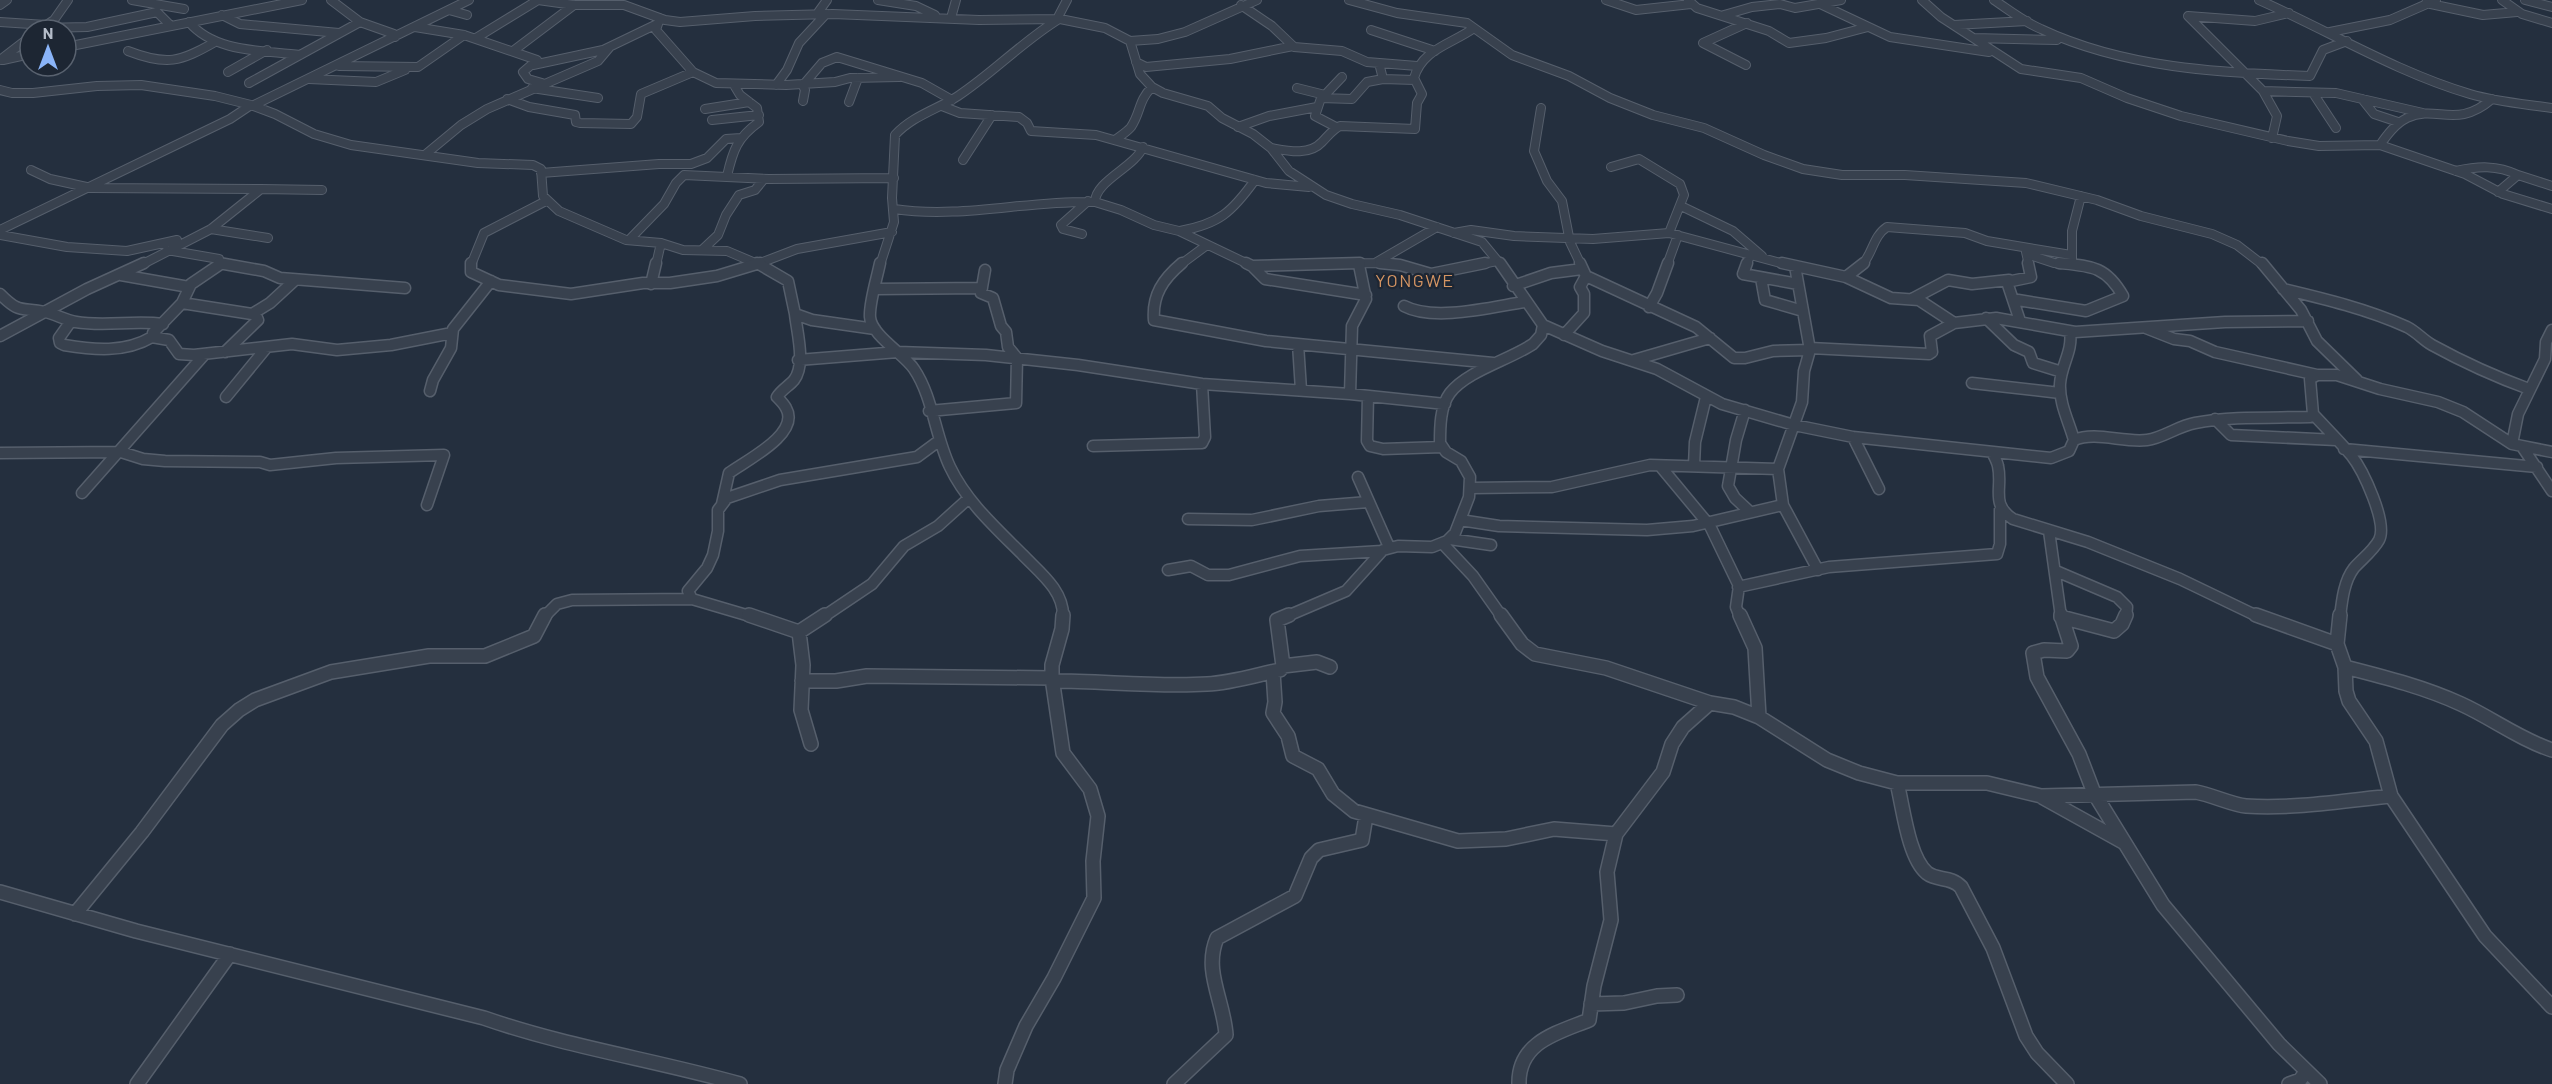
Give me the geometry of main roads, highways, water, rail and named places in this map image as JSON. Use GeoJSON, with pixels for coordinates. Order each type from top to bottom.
{"type":"FeatureCollection","features":[{"type":"Feature","properties":{"kind":"district","name":"YONGWE"},"geometry":{"type":"Point","coordinates":[1415,280]}}]}
